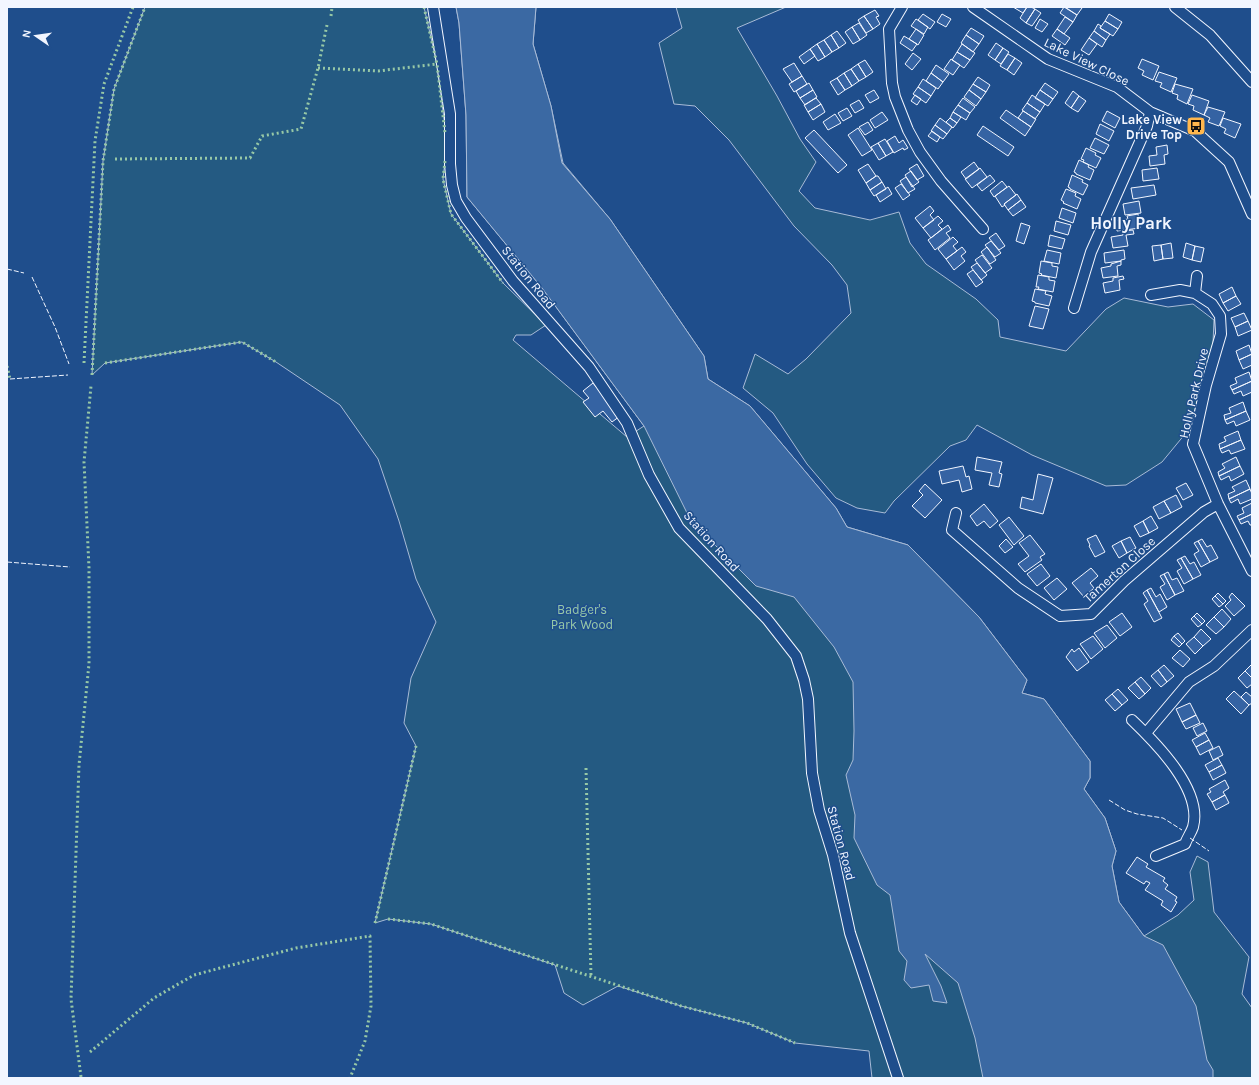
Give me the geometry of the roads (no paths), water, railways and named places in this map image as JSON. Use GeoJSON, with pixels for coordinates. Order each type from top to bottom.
{"type":"FeatureCollection","features":[{"type":"Feature","properties":{"kind":"street","name":"Station Road"},"geometry":{"type":"LineString","coordinates":[[433,7],[450,114],[450,164],[452,185],[456,201],[466,218],[513,281],[589,367],[627,423],[649,475],[679,528],[767,619],[796,656],[804,680],[808,699],[812,773],[819,810],[833,855],[850,933],[898,1078]]}},
{"type":"Feature","properties":{"kind":"street"},"geometry":{"type":"LineString","coordinates":[[902,7],[889,29],[892,83],[895,97],[908,130],[920,152],[941,181],[983,229]]}},
{"type":"Feature","properties":{"kind":"street","name":"Lake View Close"},"geometry":{"type":"LineString","coordinates":[[973,7],[1048,59],[1117,87],[1150,112],[1195,131],[1230,162],[1252,214]]}},
{"type":"Feature","properties":{"kind":"street"},"geometry":{"type":"LineString","coordinates":[[1175,7],[1210,35],[1252,82]]}},
{"type":"Feature","properties":{"kind":"street"},"geometry":{"type":"LineString","coordinates":[[1074,308],[1091,252],[1147,126],[1150,112]]}},
{"type":"Feature","properties":{"kind":"street"},"geometry":{"type":"LineString","coordinates":[[1195,293],[1197,276]]}},
{"type":"Feature","properties":{"kind":"street","name":"Holly Park Drive"},"geometry":{"type":"LineString","coordinates":[[1150,295],[1180,290],[1195,293],[1212,304],[1220,316],[1221,334],[1206,384],[1193,444],[1218,504],[1252,571]]}},
{"type":"Feature","properties":{"kind":"street","name":"Tamerton Close"},"geometry":{"type":"LineString","coordinates":[[956,513],[952,530],[1018,588],[1060,616],[1092,614],[1124,581],[1204,512],[1218,504]]}},
{"type":"Feature","properties":{"kind":"street"},"geometry":{"type":"LineString","coordinates":[[1146,733],[1189,682],[1214,666],[1252,630]]}},
{"type":"Feature","properties":{"kind":"street"},"geometry":{"type":"LineString","coordinates":[[1132,720],[1146,733],[1177,769],[1192,800],[1193,827],[1185,844],[1156,856]]}},
{"type":"Feature","properties":{"kind":"place","name":"Lake View Drive Top"},"geometry":{"type":"Point","coordinates":[1196,126]}},
{"type":"Feature","properties":{"kind":"district","name":"Holly Park"},"geometry":{"type":"Point","coordinates":[1131,223]}},
{"type":"Feature","properties":{"kind":"park label","name":"Badger's Park Wood"},"geometry":{"type":"Point","coordinates":[582,616]}}]}
